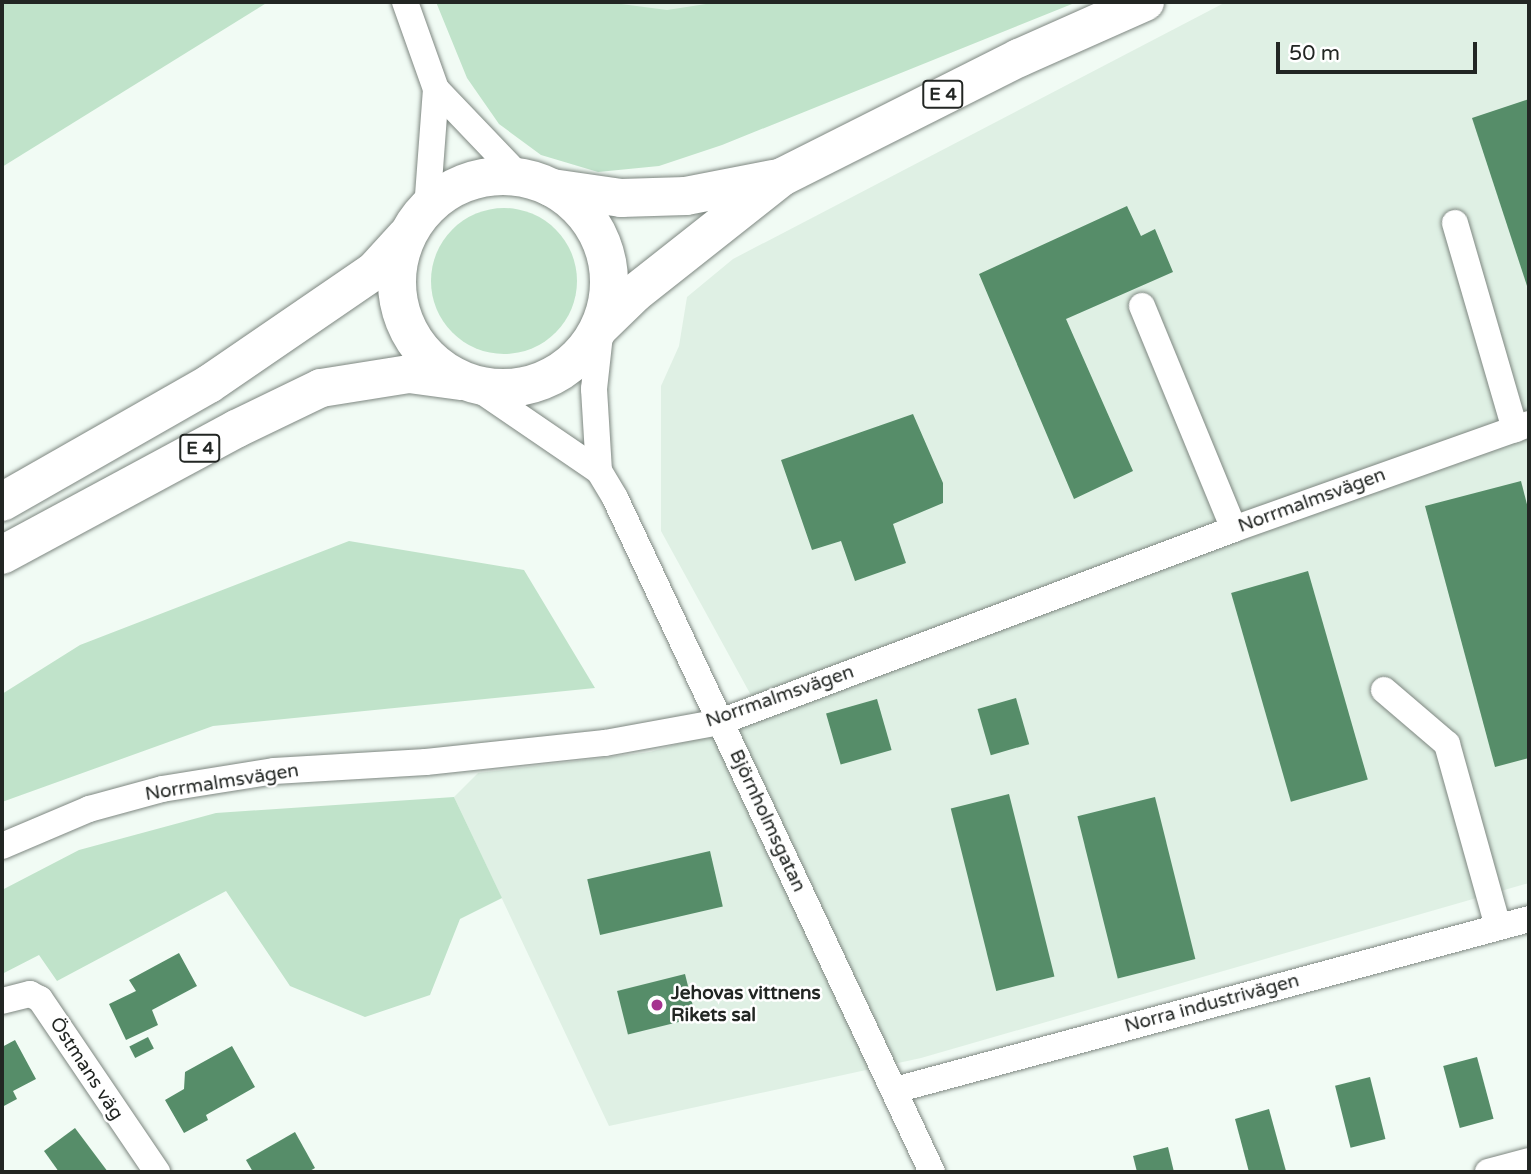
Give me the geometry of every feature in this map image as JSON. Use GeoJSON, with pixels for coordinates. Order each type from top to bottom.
{"type":"FeatureCollection","features":[{"type":"Feature","properties":{"kind":"highway","name":"E 4"},"geometry":{"type":"LineString","coordinates":[[2,555],[236,429],[321,388],[409,374],[495,387],[545,380],[571,365],[601,326],[644,286],[782,177],[1019,58],[1145,2]]}},
{"type":"Feature","properties":{"kind":"highway","name":"E 4"},"geometry":{"type":"LineString","coordinates":[[2,502],[92,454],[253,355],[374,271],[417,222],[469,178],[492,174],[621,198],[686,196],[782,177]]}},
{"type":"Feature","properties":{"kind":"highway","name":"E 4"},"geometry":{"type":"LineString","coordinates":[[534,182],[572,202],[603,250],[608,301],[601,326]]}},
{"type":"Feature","properties":{"kind":"highway","name":"E 4"},"geometry":{"type":"LineString","coordinates":[[417,222],[398,265],[404,326],[421,350],[470,383]]}},
{"type":"Feature","properties":{"kind":"street"},"geometry":{"type":"LineString","coordinates":[[405,2],[436,89],[534,182]]}},
{"type":"Feature","properties":{"kind":"street"},"geometry":{"type":"LineString","coordinates":[[417,222],[436,89]]}},
{"type":"Feature","properties":{"kind":"street"},"geometry":{"type":"LineString","coordinates":[[1455,223],[1522,426]]}},
{"type":"Feature","properties":{"kind":"street"},"geometry":{"type":"LineString","coordinates":[[1142,306],[1234,529]]}},
{"type":"Feature","properties":{"kind":"street","name":"Björnholmsgatan"},"geometry":{"type":"LineString","coordinates":[[601,326],[594,389],[599,471],[932,1172]]}},
{"type":"Feature","properties":{"kind":"street","name":"Björnholmsgatan"},"geometry":{"type":"LineString","coordinates":[[470,383],[599,471]]}},
{"type":"Feature","properties":{"kind":"street","name":"Norrmalmsvägen"},"geometry":{"type":"LineString","coordinates":[[2,846],[89,809],[162,789],[274,771],[426,762],[592,744],[720,722],[1234,529],[1522,426]]}},
{"type":"Feature","properties":{"kind":"street"},"geometry":{"type":"LineString","coordinates":[[1384,690],[1447,744],[1498,927]]}},
{"type":"Feature","properties":{"kind":"street","name":"Norra industrivägen"},"geometry":{"type":"LineString","coordinates":[[895,1090],[1529,919]]}},
{"type":"Feature","properties":{"kind":"street","name":"Östmans väg"},"geometry":{"type":"LineString","coordinates":[[2,1001],[30,994],[40,999],[157,1172]]}},
{"type":"Feature","properties":{"kind":"street"},"geometry":{"type":"LineString","coordinates":[[1488,1172],[1529,1161]]}},
{"type":"Feature","properties":{"kind":"shaded area"},"geometry":{"type":"Polygon","coordinates":[[[588,2],[759,2],[667,14],[588,2]]]}},
{"type":"Feature","properties":{"kind":"shaded area"},"geometry":{"type":"Polygon","coordinates":[[[1226,2],[1529,2],[1529,883],[921,1058],[609,1126],[454,797],[478,773],[650,752],[764,719],[661,531],[661,386],[679,346],[687,297],[733,259],[1226,2]]]}},
{"type":"Feature","properties":{"kind":"green space"},"geometry":{"type":"Polygon","coordinates":[[[2,2],[268,2],[2,167],[2,2]]]}},
{"type":"Feature","properties":{"kind":"green space"},"geometry":{"type":"Polygon","coordinates":[[[436,2],[606,2],[667,10],[719,2],[1077,2],[722,145],[659,166],[598,172],[541,155],[499,124],[467,78],[436,2]]]}},
{"type":"Feature","properties":{"kind":"green space"},"geometry":{"type":"Polygon","coordinates":[[[504,208],[532,213],[556,229],[572,253],[577,281],[572,309],[556,333],[532,349],[504,354],[476,349],[452,333],[436,309],[431,281],[436,253],[452,229],[476,213],[504,208]]]}},
{"type":"Feature","properties":{"kind":"green space"},"geometry":{"type":"Polygon","coordinates":[[[349,541],[524,570],[595,688],[213,726],[2,802],[2,694],[80,645],[349,541]]]}},
{"type":"Feature","properties":{"kind":"green space"},"geometry":{"type":"Polygon","coordinates":[[[454,797],[502,898],[460,919],[430,995],[365,1017],[290,986],[226,891],[57,981],[39,955],[2,974],[2,890],[79,850],[216,813],[454,797]]]}},
{"type":"Feature","properties":{"kind":"building"},"geometry":{"type":"Polygon","coordinates":[[[1529,99],[1529,292],[1472,118],[1529,99]]]}},
{"type":"Feature","properties":{"kind":"building"},"geometry":{"type":"Polygon","coordinates":[[[1127,206],[1141,236],[1155,229],[1173,272],[1066,319],[1133,471],[1074,499],[979,274],[1127,206]]]}},
{"type":"Feature","properties":{"kind":"building"},"geometry":{"type":"Polygon","coordinates":[[[913,414],[943,483],[943,503],[893,524],[906,563],[855,581],[841,541],[812,550],[781,460],[913,414]]]}},
{"type":"Feature","properties":{"kind":"building"},"geometry":{"type":"Polygon","coordinates":[[[1521,481],[1529,512],[1529,758],[1495,767],[1425,506],[1521,481]]]}},
{"type":"Feature","properties":{"kind":"building"},"geometry":{"type":"Polygon","coordinates":[[[1308,571],[1368,780],[1291,802],[1231,593],[1308,571]]]}},
{"type":"Feature","properties":{"kind":"building"},"geometry":{"type":"Polygon","coordinates":[[[1016,698],[1029,744],[991,755],[978,709],[1016,698]]]}},
{"type":"Feature","properties":{"kind":"building"},"geometry":{"type":"Polygon","coordinates":[[[877,699],[892,750],[841,765],[826,714],[877,699]]]}},
{"type":"Feature","properties":{"kind":"building"},"geometry":{"type":"Polygon","coordinates":[[[1009,794],[1054,976],[996,991],[951,809],[1009,794]]]}},
{"type":"Feature","properties":{"kind":"building"},"geometry":{"type":"Polygon","coordinates":[[[1155,797],[1195,959],[1118,978],[1077,816],[1155,797]]]}},
{"type":"Feature","properties":{"kind":"building"},"geometry":{"type":"Polygon","coordinates":[[[710,851],[723,907],[600,935],[587,879],[710,851]]]}},
{"type":"Feature","properties":{"kind":"building"},"geometry":{"type":"Polygon","coordinates":[[[179,953],[197,986],[152,1010],[158,1025],[126,1040],[109,1004],[136,991],[129,980],[179,953]]]}},
{"type":"Feature","properties":{"kind":"building","name":"Jehovas vittnens Rikets sal"},"geometry":{"type":"Polygon","coordinates":[[[685,974],[696,1018],[628,1035],[617,991],[685,974]]]}},
{"type":"Feature","properties":{"kind":"building"},"geometry":{"type":"Polygon","coordinates":[[[148,1037],[154,1049],[135,1058],[129,1047],[148,1037]]]}},
{"type":"Feature","properties":{"kind":"building"},"geometry":{"type":"Polygon","coordinates":[[[15,1040],[36,1079],[13,1091],[17,1099],[2,1107],[2,1047],[15,1040]]]}},
{"type":"Feature","properties":{"kind":"building"},"geometry":{"type":"Polygon","coordinates":[[[232,1046],[255,1087],[206,1115],[208,1120],[184,1133],[165,1100],[184,1089],[185,1072],[232,1046]]]}},
{"type":"Feature","properties":{"kind":"building"},"geometry":{"type":"Polygon","coordinates":[[[1477,1057],[1494,1119],[1460,1128],[1443,1066],[1477,1057]]]}},
{"type":"Feature","properties":{"kind":"building"},"geometry":{"type":"Polygon","coordinates":[[[1370,1077],[1385,1139],[1351,1148],[1335,1086],[1370,1077]]]}},
{"type":"Feature","properties":{"kind":"building"},"geometry":{"type":"Polygon","coordinates":[[[1269,1109],[1286,1171],[1249,1172],[1235,1119],[1269,1109]]]}},
{"type":"Feature","properties":{"kind":"building"},"geometry":{"type":"Polygon","coordinates":[[[75,1128],[108,1172],[59,1172],[44,1151],[75,1128]]]}},
{"type":"Feature","properties":{"kind":"building"},"geometry":{"type":"Polygon","coordinates":[[[295,1132],[315,1168],[308,1172],[253,1172],[246,1160],[295,1132]]]}},
{"type":"Feature","properties":{"kind":"building"},"geometry":{"type":"Polygon","coordinates":[[[1168,1147],[1174,1172],[1137,1172],[1133,1156],[1168,1147]]]}},
{"type":"Feature","properties":{"kind":"place","name":"Jehovas vittnens Rikets sal"},"geometry":{"type":"Point","coordinates":[657,1005]}}]}
